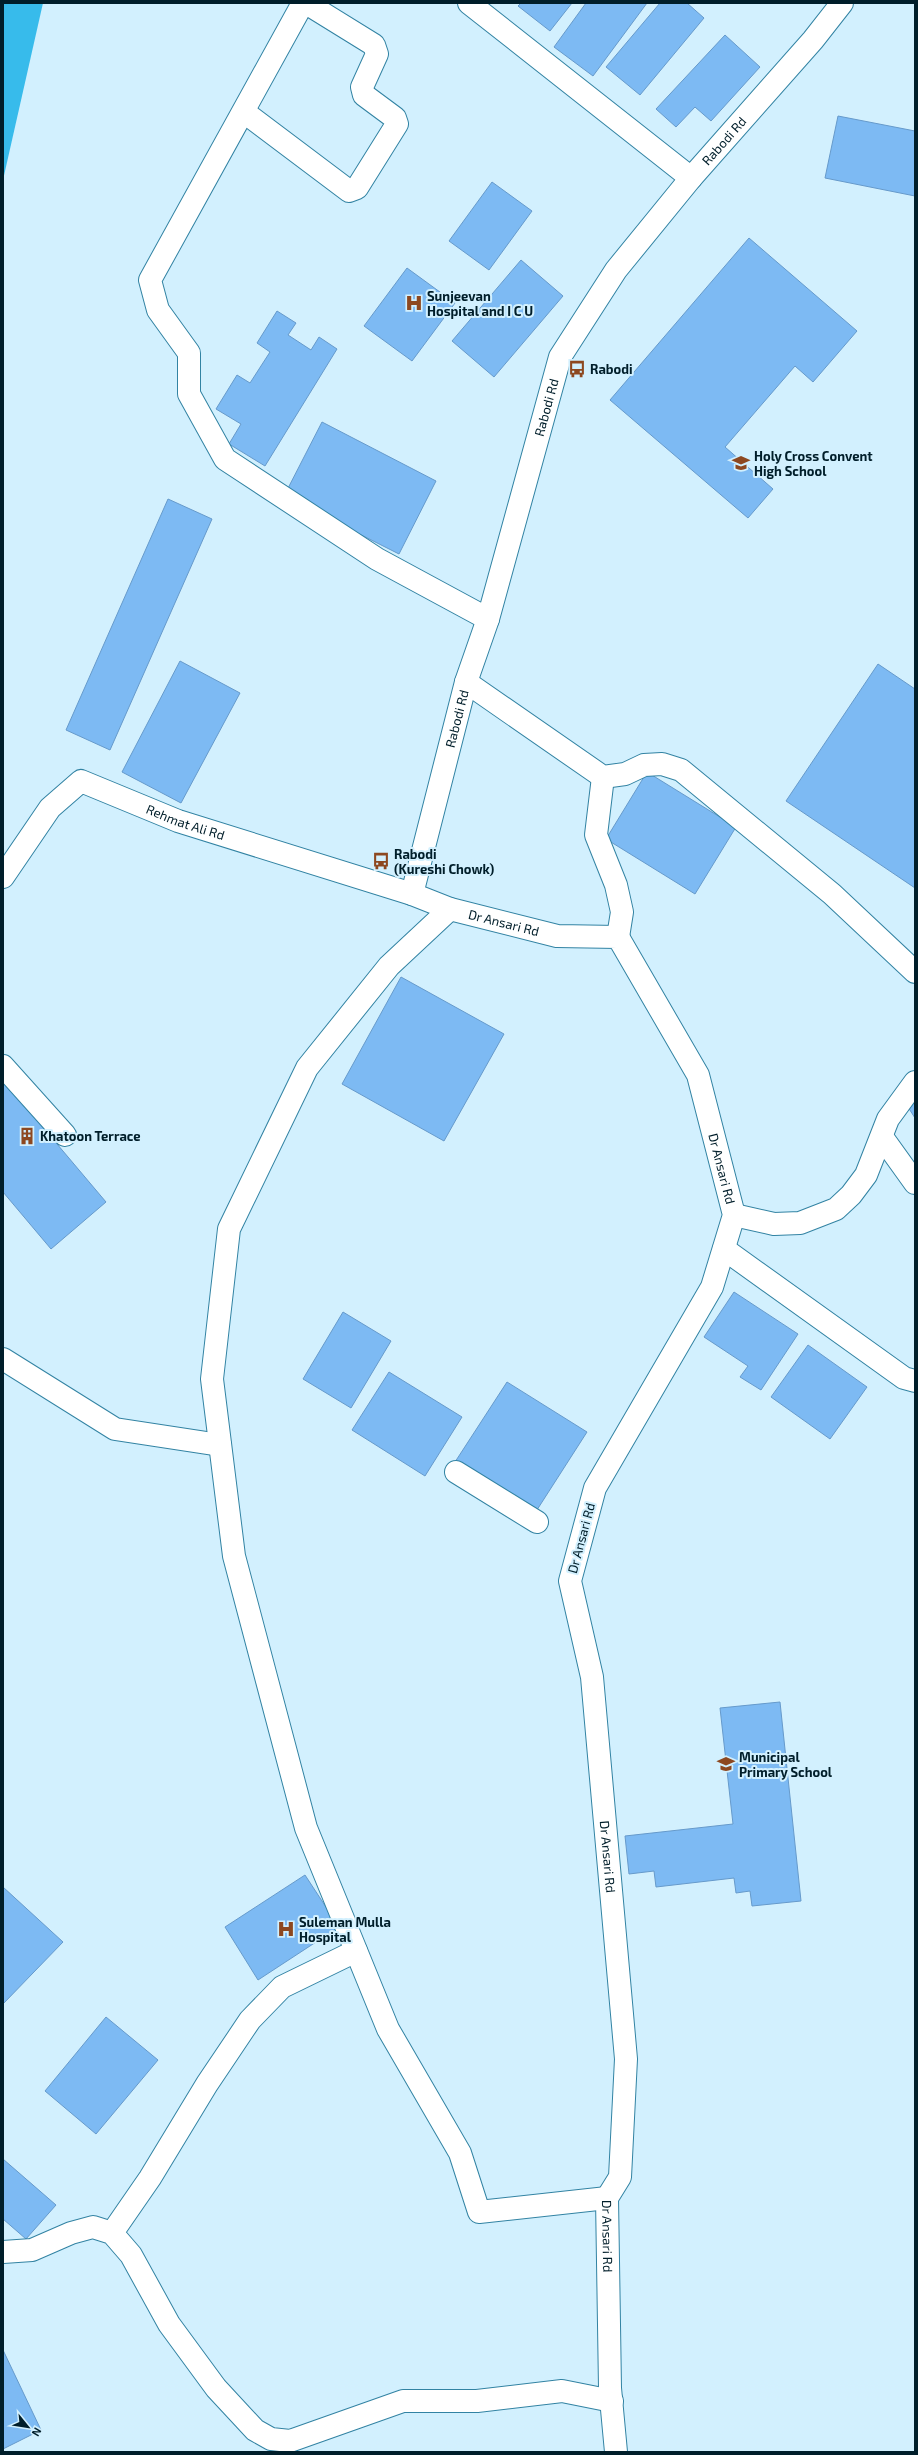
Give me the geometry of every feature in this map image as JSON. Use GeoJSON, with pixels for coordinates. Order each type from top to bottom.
{"type":"FeatureCollection","features":[{"type":"Feature","properties":{"kind":"street"},"geometry":{"type":"LineString","coordinates":[[244,112],[350,191],[357,188],[397,124],[395,118],[364,95],[362,87],[377,54],[374,45],[305,3],[244,112],[150,280],[158,310],[189,353],[190,394],[225,459],[377,559],[488,618]]}},
{"type":"Feature","properties":{"kind":"street"},"geometry":{"type":"LineString","coordinates":[[469,3],[691,178]]}},
{"type":"Feature","properties":{"kind":"street","name":"Rabodi Rd"},"geometry":{"type":"LineString","coordinates":[[412,894],[466,682],[488,618],[560,357],[616,270],[691,178],[813,40],[842,3]]}},
{"type":"Feature","properties":{"kind":"street"},"geometry":{"type":"LineString","coordinates":[[466,682],[603,777],[625,774],[644,765],[662,764],[680,770],[832,894],[915,972]]}},
{"type":"Feature","properties":{"kind":"street"},"geometry":{"type":"LineString","coordinates":[[603,777],[596,835],[616,885],[622,912],[618,938]]}},
{"type":"Feature","properties":{"kind":"street","name":"Rehmat Ali Rd"},"geometry":{"type":"LineString","coordinates":[[3,877],[50,808],[81,781],[178,821],[412,894]]}},
{"type":"Feature","properties":{"kind":"street","name":"Dr Ansari Rd"},"geometry":{"type":"LineString","coordinates":[[412,894],[450,909],[557,936],[618,938],[698,1076],[734,1215],[712,1287],[595,1488],[570,1581],[592,1677],[626,2059],[620,2177],[607,2198],[612,2401],[616,2452]]}},
{"type":"Feature","properties":{"kind":"street"},"geometry":{"type":"LineString","coordinates":[[450,909],[389,966],[307,1068],[229,1229],[212,1379],[220,1445],[234,1556],[306,1828],[388,2029],[460,2153],[479,2212],[607,2198]]}},
{"type":"Feature","properties":{"kind":"street"},"geometry":{"type":"LineString","coordinates":[[3,1066],[65,1135]]}},
{"type":"Feature","properties":{"kind":"street"},"geometry":{"type":"LineString","coordinates":[[734,1215],[774,1224],[800,1223],[836,1209],[851,1195],[866,1174],[888,1119],[915,1082]]}},
{"type":"Feature","properties":{"kind":"street"},"geometry":{"type":"LineString","coordinates":[[882,1137],[915,1184]]}},
{"type":"Feature","properties":{"kind":"street"},"geometry":{"type":"LineString","coordinates":[[724,1249],[904,1378],[915,1381]]}},
{"type":"Feature","properties":{"kind":"street"},"geometry":{"type":"LineString","coordinates":[[3,1359],[115,1429],[220,1445]]}},
{"type":"Feature","properties":{"kind":"street"},"geometry":{"type":"LineString","coordinates":[[456,1472],[537,1522]]}},
{"type":"Feature","properties":{"kind":"street"},"geometry":{"type":"LineString","coordinates":[[112,2233],[150,2178],[207,2084],[250,2020],[282,1987],[356,1951]]}},
{"type":"Feature","properties":{"kind":"street"},"geometry":{"type":"LineString","coordinates":[[3,2252],[32,2250],[71,2233],[93,2227],[112,2233],[131,2256],[169,2324],[216,2388],[255,2430],[271,2439],[290,2441],[403,2401],[477,2401],[562,2391],[612,2401]]}},
{"type":"Feature","properties":{"kind":"water"},"geometry":{"type":"Polygon","coordinates":[[[3,3],[43,3],[3,180],[3,3]]]}},
{"type":"Feature","properties":{"kind":"building"},"geometry":{"type":"Polygon","coordinates":[[[521,3],[572,3],[550,31],[518,6],[521,3]]]}},
{"type":"Feature","properties":{"kind":"building"},"geometry":{"type":"Polygon","coordinates":[[[586,3],[647,3],[593,76],[554,47],[586,3]]]}},
{"type":"Feature","properties":{"kind":"building"},"geometry":{"type":"Polygon","coordinates":[[[660,3],[687,3],[704,18],[640,95],[606,67],[660,3]]]}},
{"type":"Feature","properties":{"kind":"building"},"geometry":{"type":"Polygon","coordinates":[[[725,35],[760,67],[711,121],[695,107],[676,127],[656,109],[725,35]]]}},
{"type":"Feature","properties":{"kind":"building"},"geometry":{"type":"Polygon","coordinates":[[[838,116],[915,131],[915,196],[825,178],[838,116]]]}},
{"type":"Feature","properties":{"kind":"building"},"geometry":{"type":"Polygon","coordinates":[[[492,182],[532,211],[489,270],[449,241],[492,182]]]}},
{"type":"Feature","properties":{"kind":"building"},"geometry":{"type":"Polygon","coordinates":[[[749,238],[857,331],[813,382],[795,366],[725,447],[773,489],[748,518],[610,400],[749,238]]]}},
{"type":"Feature","properties":{"kind":"building"},"geometry":{"type":"Polygon","coordinates":[[[521,260],[563,296],[494,377],[452,341],[521,260]]]}},
{"type":"Feature","properties":{"kind":"building"},"geometry":{"type":"Polygon","coordinates":[[[407,268],[455,303],[412,361],[364,326],[407,268]]]}},
{"type":"Feature","properties":{"kind":"building"},"geometry":{"type":"Polygon","coordinates":[[[277,311],[296,323],[288,335],[311,350],[319,337],[337,349],[265,466],[229,444],[241,424],[216,409],[237,375],[250,383],[270,352],[257,343],[277,311]]]}},
{"type":"Feature","properties":{"kind":"building"},"geometry":{"type":"Polygon","coordinates":[[[322,422],[436,481],[399,554],[284,496],[322,422]]]}},
{"type":"Feature","properties":{"kind":"building"},"geometry":{"type":"Polygon","coordinates":[[[168,499],[212,519],[110,750],[66,730],[168,499]]]}},
{"type":"Feature","properties":{"kind":"building"},"geometry":{"type":"Polygon","coordinates":[[[180,661],[240,693],[181,803],[122,772],[180,661]]]}},
{"type":"Feature","properties":{"kind":"building"},"geometry":{"type":"Polygon","coordinates":[[[878,664],[915,689],[915,888],[786,801],[878,664]]]}},
{"type":"Feature","properties":{"kind":"building"},"geometry":{"type":"Polygon","coordinates":[[[647,772],[736,827],[695,894],[606,839],[647,772]]]}},
{"type":"Feature","properties":{"kind":"building"},"geometry":{"type":"Polygon","coordinates":[[[401,977],[504,1034],[444,1141],[342,1084],[401,977]]]}},
{"type":"Feature","properties":{"kind":"building","name":"Khatoon Terrace"},"geometry":{"type":"Polygon","coordinates":[[[3,1080],[106,1202],[51,1249],[3,1192],[3,1080]]]}},
{"type":"Feature","properties":{"kind":"building"},"geometry":{"type":"Polygon","coordinates":[[[915,1098],[915,1118],[906,1104],[915,1098]]]}},
{"type":"Feature","properties":{"kind":"building"},"geometry":{"type":"Polygon","coordinates":[[[734,1292],[798,1334],[761,1390],[740,1377],[748,1366],[704,1337],[734,1292]]]}},
{"type":"Feature","properties":{"kind":"building"},"geometry":{"type":"Polygon","coordinates":[[[343,1312],[391,1341],[351,1408],[303,1379],[343,1312]]]}},
{"type":"Feature","properties":{"kind":"building"},"geometry":{"type":"Polygon","coordinates":[[[808,1345],[867,1387],[830,1439],[771,1397],[808,1345]]]}},
{"type":"Feature","properties":{"kind":"building"},"geometry":{"type":"Polygon","coordinates":[[[389,1372],[462,1417],[425,1476],[352,1430],[389,1372]]]}},
{"type":"Feature","properties":{"kind":"building"},"geometry":{"type":"Polygon","coordinates":[[[507,1382],[587,1432],[535,1513],[455,1462],[507,1382]]]}},
{"type":"Feature","properties":{"kind":"building"},"geometry":{"type":"Polygon","coordinates":[[[780,1702],[801,1901],[752,1906],[750,1891],[736,1893],[734,1878],[656,1887],[654,1871],[629,1874],[625,1836],[733,1824],[720,1708],[780,1702]]]}},
{"type":"Feature","properties":{"kind":"building"},"geometry":{"type":"Polygon","coordinates":[[[305,1875],[339,1927],[258,1980],[225,1927],[305,1875]]]}},
{"type":"Feature","properties":{"kind":"building"},"geometry":{"type":"Polygon","coordinates":[[[3,1887],[63,1942],[3,2004],[3,1887]]]}},
{"type":"Feature","properties":{"kind":"building"},"geometry":{"type":"Polygon","coordinates":[[[106,2017],[158,2060],[96,2134],[45,2091],[106,2017]]]}},
{"type":"Feature","properties":{"kind":"building"},"geometry":{"type":"Polygon","coordinates":[[[3,2159],[56,2205],[26,2239],[3,2219],[3,2159]]]}},
{"type":"Feature","properties":{"kind":"building"},"geometry":{"type":"Polygon","coordinates":[[[3,2350],[41,2430],[3,2449],[3,2350]]]}},
{"type":"Feature","properties":{"kind":"place","name":"Sunjeevan Hospital and I C U"},"geometry":{"type":"Point","coordinates":[414,303]}},
{"type":"Feature","properties":{"kind":"place","name":"Rabodi"},"geometry":{"type":"Point","coordinates":[577,369]}},
{"type":"Feature","properties":{"kind":"place","name":"Holy Cross Convent High School"},"geometry":{"type":"Point","coordinates":[741,463]}},
{"type":"Feature","properties":{"kind":"place","name":"Rabodi (Kureshi Chowk)"},"geometry":{"type":"Point","coordinates":[381,861]}},
{"type":"Feature","properties":{"kind":"place","name":"Khatoon Terrace"},"geometry":{"type":"Point","coordinates":[27,1136]}},
{"type":"Feature","properties":{"kind":"place","name":"Municipal Primary School"},"geometry":{"type":"Point","coordinates":[726,1764]}},
{"type":"Feature","properties":{"kind":"place","name":"Suleman Mulla Hospital"},"geometry":{"type":"Point","coordinates":[286,1929]}}]}
